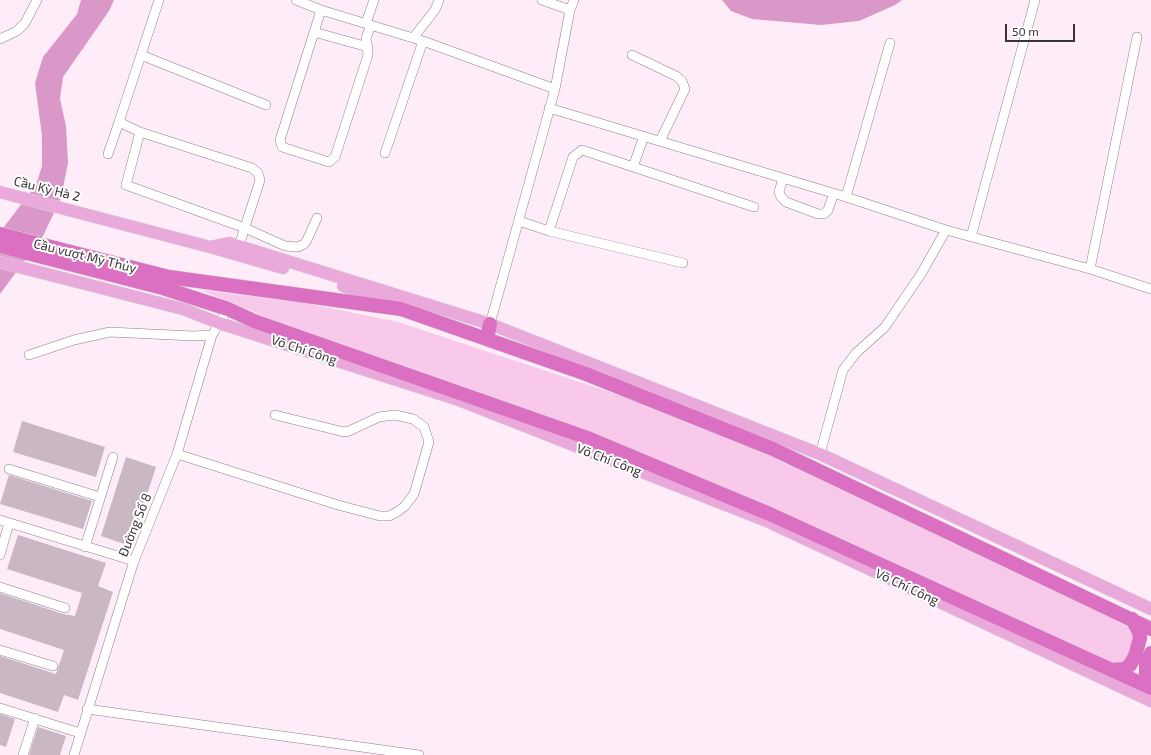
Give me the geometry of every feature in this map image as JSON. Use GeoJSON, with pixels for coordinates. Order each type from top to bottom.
{"type":"FeatureCollection","features":[{"type":"Feature","properties":{"kind":"highway","name":"Cầu vượt Mỹ Thủy"},"geometry":{"type":"LineString","coordinates":[[0,234],[166,282]]}},
{"type":"Feature","properties":{"kind":"highway","name":"Cầu vượt Mỹ Thủy"},"geometry":{"type":"LineString","coordinates":[[0,246],[166,282]]}},
{"type":"Feature","properties":{"kind":"highway"},"geometry":{"type":"LineString","coordinates":[[166,282],[401,309],[487,339],[586,374],[773,449],[1151,629]]}},
{"type":"Feature","properties":{"kind":"highway","name":"Võ Chí Công"},"geometry":{"type":"LineString","coordinates":[[166,282],[254,320],[584,437],[772,515],[1151,687]]}},
{"type":"Feature","properties":{"kind":"highway"},"geometry":{"type":"LineString","coordinates":[[487,339],[490,324]]}},
{"type":"Feature","properties":{"kind":"highway"},"geometry":{"type":"LineString","coordinates":[[1112,670],[1124,669],[1130,665],[1135,656],[1140,638],[1139,632],[1132,619]]}},
{"type":"Feature","properties":{"kind":"highway"},"geometry":{"type":"LineString","coordinates":[[1151,653],[1148,657],[1146,665],[1148,680],[1151,687]]}},
{"type":"Feature","properties":{"kind":"main road","name":"Cầu Kỳ Hà 2"},"geometry":{"type":"LineString","coordinates":[[0,192],[210,247]]}},
{"type":"Feature","properties":{"kind":"main road"},"geometry":{"type":"LineString","coordinates":[[210,247],[229,243],[490,324],[820,454],[1151,609]]}},
{"type":"Feature","properties":{"kind":"main road"},"geometry":{"type":"LineString","coordinates":[[210,247],[343,286],[401,309]]}},
{"type":"Feature","properties":{"kind":"main road","name":"Võ Chí Công"},"geometry":{"type":"LineString","coordinates":[[0,262],[183,309],[219,323],[456,399],[769,522],[1151,701]]}},
{"type":"Feature","properties":{"kind":"street"},"geometry":{"type":"LineString","coordinates":[[0,39],[17,31],[25,23],[37,0]]}},
{"type":"Feature","properties":{"kind":"street"},"geometry":{"type":"LineString","coordinates":[[108,154],[141,55],[152,16],[159,0]]}},
{"type":"Feature","properties":{"kind":"street"},"geometry":{"type":"LineString","coordinates":[[296,0],[321,10],[423,41],[555,88]]}},
{"type":"Feature","properties":{"kind":"street"},"geometry":{"type":"LineString","coordinates":[[321,10],[280,144],[282,147],[330,162],[335,157],[368,55],[366,38],[374,0]]}},
{"type":"Feature","properties":{"kind":"street"},"geometry":{"type":"LineString","coordinates":[[413,38],[435,10],[439,0]]}},
{"type":"Feature","properties":{"kind":"street"},"geometry":{"type":"LineString","coordinates":[[542,0],[570,10]]}},
{"type":"Feature","properties":{"kind":"street"},"geometry":{"type":"LineString","coordinates":[[490,324],[555,88],[570,10],[574,0]]}},
{"type":"Feature","properties":{"kind":"street"},"geometry":{"type":"LineString","coordinates":[[971,237],[1035,0]]}},
{"type":"Feature","properties":{"kind":"street"},"geometry":{"type":"LineString","coordinates":[[314,32],[368,47]]}},
{"type":"Feature","properties":{"kind":"street"},"geometry":{"type":"LineString","coordinates":[[1090,269],[1137,37]]}},
{"type":"Feature","properties":{"kind":"street"},"geometry":{"type":"LineString","coordinates":[[385,153],[423,41]]}},
{"type":"Feature","properties":{"kind":"street"},"geometry":{"type":"LineString","coordinates":[[846,197],[890,43]]}},
{"type":"Feature","properties":{"kind":"street"},"geometry":{"type":"LineString","coordinates":[[141,55],[266,105]]}},
{"type":"Feature","properties":{"kind":"street"},"geometry":{"type":"LineString","coordinates":[[632,56],[676,76],[682,81],[684,89],[660,141]]}},
{"type":"Feature","properties":{"kind":"street"},"geometry":{"type":"LineString","coordinates":[[549,108],[834,193],[946,230],[1090,269],[1151,288]]}},
{"type":"Feature","properties":{"kind":"street"},"geometry":{"type":"LineString","coordinates":[[119,122],[140,132],[252,168],[258,173],[260,180],[239,246]]}},
{"type":"Feature","properties":{"kind":"street"},"geometry":{"type":"LineString","coordinates":[[140,132],[126,185],[245,228],[285,246],[298,246],[307,240],[317,218]]}},
{"type":"Feature","properties":{"kind":"street"},"geometry":{"type":"LineString","coordinates":[[633,167],[644,136]]}},
{"type":"Feature","properties":{"kind":"street"},"geometry":{"type":"LineString","coordinates":[[549,231],[573,157],[577,152],[582,150],[754,207]]}},
{"type":"Feature","properties":{"kind":"street"},"geometry":{"type":"LineString","coordinates":[[783,178],[779,192],[781,197],[786,202],[818,214],[824,214],[828,210],[834,193]]}},
{"type":"Feature","properties":{"kind":"street"},"geometry":{"type":"LineString","coordinates":[[519,222],[549,231],[682,263]]}},
{"type":"Feature","properties":{"kind":"street"},"geometry":{"type":"LineString","coordinates":[[820,454],[843,370],[856,353],[885,327],[921,274],[946,230]]}},
{"type":"Feature","properties":{"kind":"street","name":"Đường Số 8"},"geometry":{"type":"LineString","coordinates":[[74,755],[134,561],[177,454],[212,335],[228,309]]}},
{"type":"Feature","properties":{"kind":"street"},"geometry":{"type":"LineString","coordinates":[[28,355],[74,340],[110,332],[193,336],[212,335]]}},
{"type":"Feature","properties":{"kind":"street"},"geometry":{"type":"LineString","coordinates":[[177,454],[338,505],[380,516],[389,516],[397,512],[405,506],[414,494],[429,442],[424,427],[413,419],[395,415],[379,417],[344,432],[275,414]]}},
{"type":"Feature","properties":{"kind":"street"},"geometry":{"type":"LineString","coordinates":[[85,546],[113,457]]}},
{"type":"Feature","properties":{"kind":"street"},"geometry":{"type":"LineString","coordinates":[[9,469],[100,497]]}},
{"type":"Feature","properties":{"kind":"street"},"geometry":{"type":"LineString","coordinates":[[0,520],[134,561]]}},
{"type":"Feature","properties":{"kind":"street"},"geometry":{"type":"LineString","coordinates":[[0,555],[9,523]]}},
{"type":"Feature","properties":{"kind":"street"},"geometry":{"type":"LineString","coordinates":[[0,587],[65,608]]}},
{"type":"Feature","properties":{"kind":"street"},"geometry":{"type":"LineString","coordinates":[[0,650],[53,666]]}},
{"type":"Feature","properties":{"kind":"street"},"geometry":{"type":"LineString","coordinates":[[0,708],[80,733]]}},
{"type":"Feature","properties":{"kind":"street"},"geometry":{"type":"LineString","coordinates":[[87,709],[419,755]]}},
{"type":"Feature","properties":{"kind":"street"},"geometry":{"type":"LineString","coordinates":[[23,755],[36,718]]}},
{"type":"Feature","properties":{"kind":"shaded area"},"geometry":{"type":"Polygon","coordinates":[[[81,0],[114,0],[109,11],[63,77],[60,99],[66,126],[68,163],[61,198],[43,236],[0,294],[0,232],[36,185],[42,166],[42,136],[35,83],[43,57],[77,14],[81,0]]]}},
{"type":"Feature","properties":{"kind":"shaded area"},"geometry":{"type":"Polygon","coordinates":[[[722,0],[902,0],[895,5],[859,21],[821,25],[752,19],[731,11],[722,0]]]}},
{"type":"Feature","properties":{"kind":"shaded area"},"geometry":{"type":"Polygon","coordinates":[[[201,290],[306,303],[398,322],[673,413],[791,462],[1103,611],[1133,629],[1135,640],[1123,665],[1115,667],[776,509],[465,391],[326,342],[201,290]]]}},
{"type":"Feature","properties":{"kind":"building"},"geometry":{"type":"Polygon","coordinates":[[[22,421],[105,447],[96,477],[13,452],[22,421]]]}},
{"type":"Feature","properties":{"kind":"building"},"geometry":{"type":"Polygon","coordinates":[[[126,457],[156,467],[130,546],[101,536],[126,457]]]}},
{"type":"Feature","properties":{"kind":"building"},"geometry":{"type":"Polygon","coordinates":[[[9,475],[92,501],[83,529],[0,504],[9,475]]]}},
{"type":"Feature","properties":{"kind":"building"},"geometry":{"type":"Polygon","coordinates":[[[18,535],[106,563],[98,586],[113,592],[78,700],[64,695],[58,712],[0,693],[0,656],[56,674],[64,650],[0,629],[0,593],[63,614],[75,616],[82,593],[7,569],[18,535]]]}},
{"type":"Feature","properties":{"kind":"building"},"geometry":{"type":"Polygon","coordinates":[[[0,714],[15,719],[6,747],[0,745],[0,714]]]}},
{"type":"Feature","properties":{"kind":"building"},"geometry":{"type":"Polygon","coordinates":[[[38,727],[66,736],[60,755],[29,755],[38,727]]]}}]}
